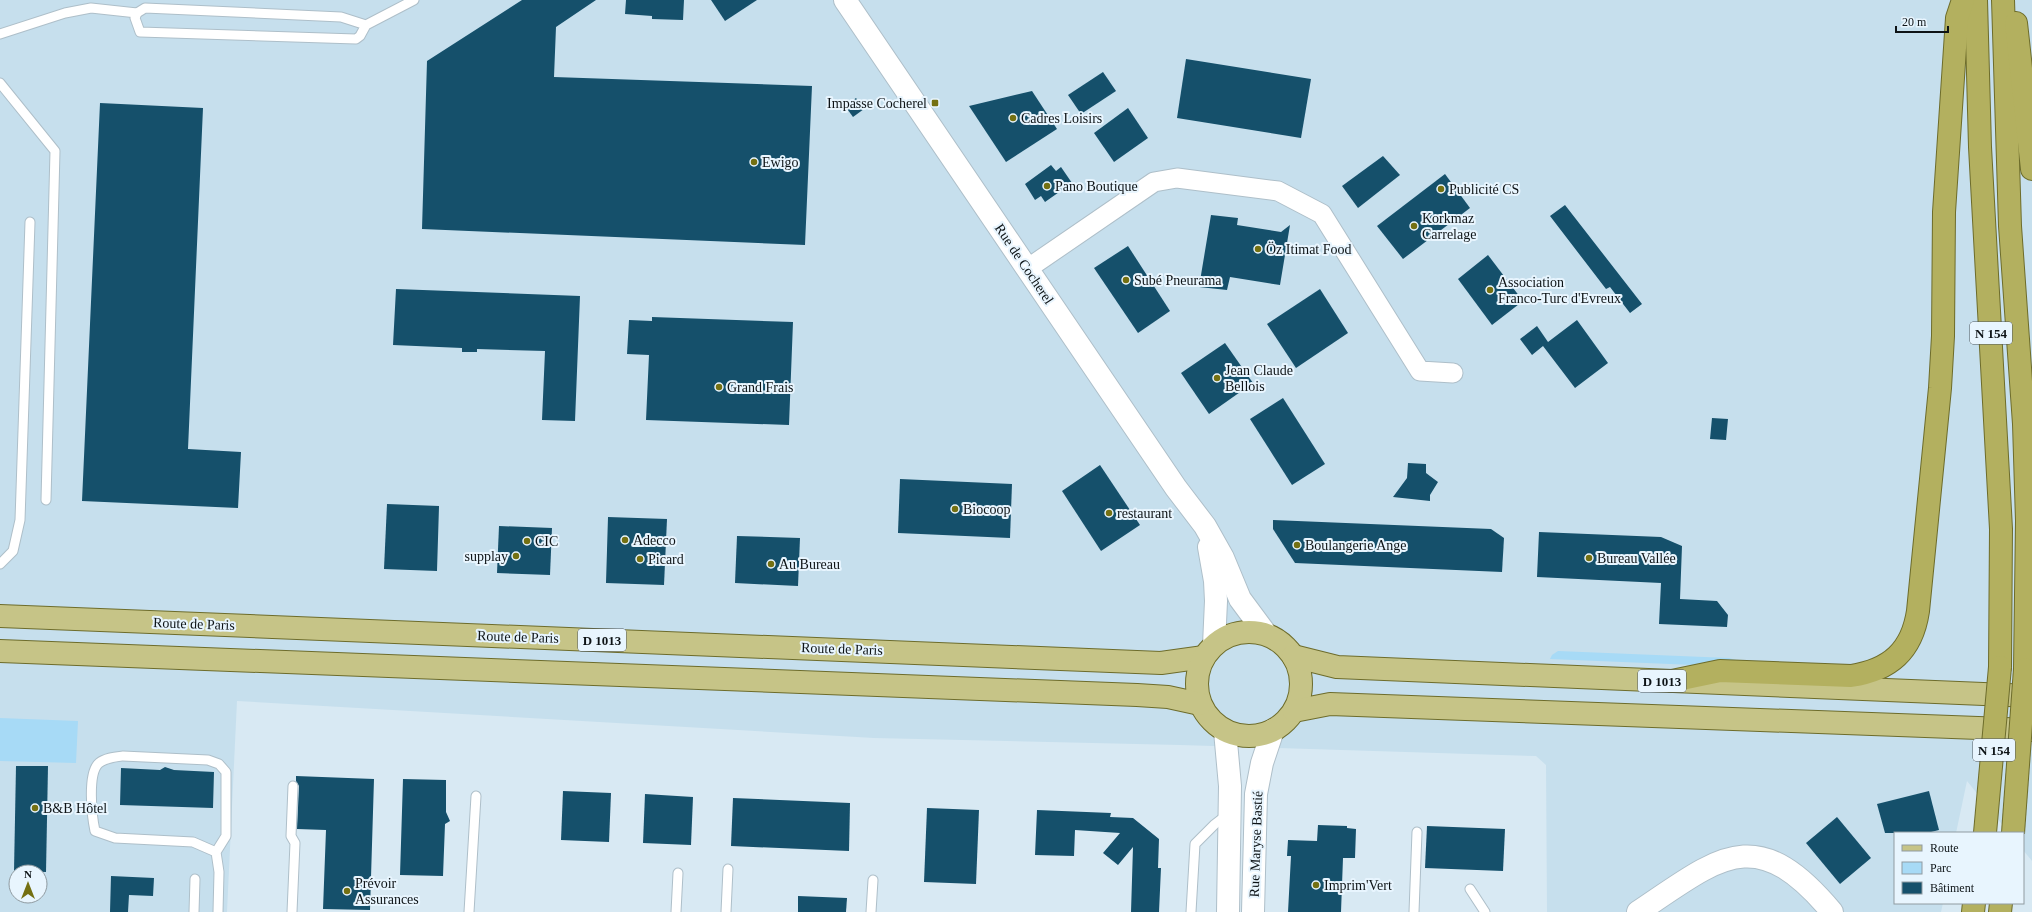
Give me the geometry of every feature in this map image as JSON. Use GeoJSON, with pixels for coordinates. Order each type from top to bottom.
{"type":"FeatureCollection","features":[{"type":"Feature","properties":{"kind":"highway"},"geometry":{"type":"LineString","coordinates":[[1672,681],[1720,671],[1851,676],[1867,673],[1891,662],[1905,648],[1911,638],[1916,626],[1919,604],[1940,388],[1943,329],[1944,212],[1948,137],[1957,18],[1963,0]]}},
{"type":"Feature","properties":{"kind":"highway","name":"N 154"},"geometry":{"type":"LineString","coordinates":[[1976,0],[1980,147],[2001,529],[2000,667],[1985,832]]}},
{"type":"Feature","properties":{"kind":"highway","name":"N 154"},"geometry":{"type":"LineString","coordinates":[[2003,0],[2010,226],[2024,424],[2027,521],[2025,669],[2013,832]]}},
{"type":"Feature","properties":{"kind":"highway"},"geometry":{"type":"LineString","coordinates":[[2014,0],[2032,169]]}},
{"type":"Feature","properties":{"kind":"main road","name":"Route de Paris"},"geometry":{"type":"LineString","coordinates":[[0,617],[1160,663],[1209,651]]}},
{"type":"Feature","properties":{"kind":"main road"},"geometry":{"type":"LineString","coordinates":[[1238,632],[1266,634],[1280,642],[1293,656],[1299,669],[1301,683],[1299,698],[1294,711],[1285,722],[1262,735],[1237,735],[1225,731],[1215,724],[1200,704],[1196,688],[1197,672],[1209,651],[1225,637],[1238,632]]}},
{"type":"Feature","properties":{"kind":"main road"},"geometry":{"type":"LineString","coordinates":[[0,651],[1137,695],[1168,698],[1200,704]]}},
{"type":"Feature","properties":{"kind":"main road","name":"D 1013"},"geometry":{"type":"LineString","coordinates":[[1293,656],[1337,667],[2032,696]]}},
{"type":"Feature","properties":{"kind":"main road"},"geometry":{"type":"LineString","coordinates":[[1294,711],[1330,704],[2032,730]]}},
{"type":"Feature","properties":{"kind":"street","name":"Rue de Cocherel"},"geometry":{"type":"LineString","coordinates":[[846,0],[1176,488],[1205,526],[1223,558],[1240,599],[1266,634]]}},
{"type":"Feature","properties":{"kind":"street"},"geometry":{"type":"LineString","coordinates":[[1027,268],[1154,182],[1177,178],[1278,191],[1322,214],[1420,371],[1453,373]]}},
{"type":"Feature","properties":{"kind":"street","name":"Rue de Cocherel"},"geometry":{"type":"LineString","coordinates":[[1205,526],[1215,581],[1209,651]]}},
{"type":"Feature","properties":{"kind":"street","name":"Rue Maryse Bastié"},"geometry":{"type":"LineString","coordinates":[[1253,912],[1256,794],[1262,763],[1273,730]]}},
{"type":"Feature","properties":{"kind":"street","name":"Rue Maryse Bastié"},"geometry":{"type":"LineString","coordinates":[[1225,731],[1229,762],[1230,813],[1228,912]]}},
{"type":"Feature","properties":{"kind":"street"},"geometry":{"type":"LineString","coordinates":[[1638,912],[1707,867],[1732,857],[1745,856],[1771,860],[1784,867],[1811,888],[1832,912]]}},
{"type":"Feature","properties":{"kind":"lane"},"geometry":{"type":"LineString","coordinates":[[137,13],[135,18],[140,32],[356,38],[360,36],[366,25],[414,0]]}},
{"type":"Feature","properties":{"kind":"lane"},"geometry":{"type":"LineString","coordinates":[[0,34],[65,13],[91,8],[137,13],[145,8],[341,17],[366,25]]}},
{"type":"Feature","properties":{"kind":"lane"},"geometry":{"type":"LineString","coordinates":[[0,83],[55,152],[46,500]]}},
{"type":"Feature","properties":{"kind":"lane"},"geometry":{"type":"LineString","coordinates":[[0,564],[13,550],[20,520],[30,222]]}},
{"type":"Feature","properties":{"kind":"lane"},"geometry":{"type":"LineString","coordinates":[[216,852],[193,842],[115,838],[95,831],[91,814],[94,771],[99,763],[110,758],[123,756],[208,760],[219,764],[226,772],[226,836],[216,852],[219,872],[218,912]]}},
{"type":"Feature","properties":{"kind":"lane"},"geometry":{"type":"LineString","coordinates":[[292,912],[295,843],[291,836],[293,786]]}},
{"type":"Feature","properties":{"kind":"lane"},"geometry":{"type":"LineString","coordinates":[[470,912],[476,796]]}},
{"type":"Feature","properties":{"kind":"lane"},"geometry":{"type":"LineString","coordinates":[[1192,912],[1195,844],[1215,824],[1230,813]]}},
{"type":"Feature","properties":{"kind":"lane"},"geometry":{"type":"LineString","coordinates":[[1414,912],[1417,832]]}},
{"type":"Feature","properties":{"kind":"lane"},"geometry":{"type":"LineString","coordinates":[[726,912],[728,869]]}},
{"type":"Feature","properties":{"kind":"lane"},"geometry":{"type":"LineString","coordinates":[[676,912],[678,873]]}},
{"type":"Feature","properties":{"kind":"lane"},"geometry":{"type":"LineString","coordinates":[[194,912],[195,879]]}},
{"type":"Feature","properties":{"kind":"lane"},"geometry":{"type":"LineString","coordinates":[[871,912],[873,880]]}},
{"type":"Feature","properties":{"kind":"lane"},"geometry":{"type":"LineString","coordinates":[[1470,890],[1485,912]]}},
{"type":"Feature","properties":{"kind":"shaded area"},"geometry":{"type":"Polygon","coordinates":[[[0,0],[2032,0],[2032,861],[2024,851],[2024,832],[2008,832],[1967,781],[1956,832],[1894,832],[1894,904],[1943,904],[1941,912],[1547,912],[1546,765],[1536,756],[1180,745],[874,738],[237,701],[227,912],[0,912],[0,0]]]}},
{"type":"Feature","properties":{"kind":"green space"},"geometry":{"type":"Polygon","coordinates":[[[1558,651],[1729,658],[1736,660],[1742,667],[1550,659],[1552,655],[1558,651]]]}},
{"type":"Feature","properties":{"kind":"green space"},"geometry":{"type":"Polygon","coordinates":[[[0,718],[78,721],[76,763],[0,761],[0,718]]]}},
{"type":"Feature","properties":{"kind":"building"},"geometry":{"type":"Polygon","coordinates":[[[522,0],[596,0],[556,27],[554,77],[812,86],[805,245],[422,229],[427,61],[522,0]]]}},
{"type":"Feature","properties":{"kind":"building"},"geometry":{"type":"Polygon","coordinates":[[[626,0],[684,0],[683,20],[652,19],[652,16],[625,14],[626,0]]]}},
{"type":"Feature","properties":{"kind":"building"},"geometry":{"type":"Polygon","coordinates":[[[711,0],[757,0],[725,21],[711,0]]]}},
{"type":"Feature","properties":{"kind":"building"},"geometry":{"type":"Polygon","coordinates":[[[1186,59],[1311,79],[1301,138],[1177,118],[1186,59]]]}},
{"type":"Feature","properties":{"kind":"building"},"geometry":{"type":"Polygon","coordinates":[[[1103,72],[1116,91],[1081,114],[1068,95],[1103,72]]]}},
{"type":"Feature","properties":{"kind":"building","name":"Cadres Loisirs"},"geometry":{"type":"Polygon","coordinates":[[[1032,91],[1057,129],[1006,162],[969,106],[1032,91]]]}},
{"type":"Feature","properties":{"kind":"building"},"geometry":{"type":"Polygon","coordinates":[[[856,98],[864,109],[853,117],[845,106],[856,98]]]}},
{"type":"Feature","properties":{"kind":"building"},"geometry":{"type":"Polygon","coordinates":[[[100,103],[203,108],[188,449],[241,452],[238,508],[82,501],[100,103]]]}},
{"type":"Feature","properties":{"kind":"building"},"geometry":{"type":"Polygon","coordinates":[[[1128,108],[1148,138],[1114,162],[1094,133],[1128,108]]]}},
{"type":"Feature","properties":{"kind":"building"},"geometry":{"type":"Polygon","coordinates":[[[1383,156],[1400,175],[1358,208],[1342,186],[1383,156]]]}},
{"type":"Feature","properties":{"kind":"building","name":"Pano Boutique"},"geometry":{"type":"Polygon","coordinates":[[[1051,165],[1056,171],[1061,167],[1072,183],[1045,202],[1041,196],[1035,200],[1025,184],[1051,165]]]}},
{"type":"Feature","properties":{"kind":"building"},"geometry":{"type":"Polygon","coordinates":[[[1445,174],[1470,208],[1403,259],[1377,226],[1445,174]]]}},
{"type":"Feature","properties":{"kind":"building"},"geometry":{"type":"Polygon","coordinates":[[[1565,205],[1642,304],[1630,313],[1610,287],[1606,289],[1550,216],[1565,205]]]}},
{"type":"Feature","properties":{"kind":"building"},"geometry":{"type":"Polygon","coordinates":[[[1211,215],[1238,218],[1237,225],[1281,232],[1290,225],[1280,285],[1230,277],[1227,290],[1199,287],[1211,215]]]}},
{"type":"Feature","properties":{"kind":"building","name":"Subé Pneurama"},"geometry":{"type":"Polygon","coordinates":[[[1128,246],[1170,311],[1138,333],[1094,268],[1128,246]]]}},
{"type":"Feature","properties":{"kind":"building","name":"Association Franco-Turc d'Evreux"},"geometry":{"type":"Polygon","coordinates":[[[1488,255],[1523,301],[1492,325],[1458,279],[1488,255]]]}},
{"type":"Feature","properties":{"kind":"building"},"geometry":{"type":"Polygon","coordinates":[[[396,289],[580,296],[575,421],[542,420],[545,351],[477,349],[477,352],[462,352],[462,348],[393,345],[396,289]]]}},
{"type":"Feature","properties":{"kind":"building"},"geometry":{"type":"Polygon","coordinates":[[[1320,289],[1348,333],[1296,368],[1267,324],[1320,289]]]}},
{"type":"Feature","properties":{"kind":"building","name":"Grand Frais"},"geometry":{"type":"Polygon","coordinates":[[[652,317],[793,322],[789,425],[646,420],[649,355],[627,354],[629,320],[652,321],[652,317]]]}},
{"type":"Feature","properties":{"kind":"building"},"geometry":{"type":"Polygon","coordinates":[[[1577,320],[1608,363],[1575,388],[1543,346],[1532,355],[1520,339],[1537,326],[1548,342],[1577,320]]]}},
{"type":"Feature","properties":{"kind":"building","name":"Jean Claude Bellois"},"geometry":{"type":"Polygon","coordinates":[[[1225,343],[1253,383],[1209,414],[1181,373],[1225,343]]]}},
{"type":"Feature","properties":{"kind":"building"},"geometry":{"type":"Polygon","coordinates":[[[1283,398],[1325,464],[1292,485],[1250,419],[1283,398]]]}},
{"type":"Feature","properties":{"kind":"building"},"geometry":{"type":"Polygon","coordinates":[[[1712,418],[1728,419],[1726,440],[1710,439],[1712,418]]]}},
{"type":"Feature","properties":{"kind":"building"},"geometry":{"type":"Polygon","coordinates":[[[1408,463],[1426,464],[1426,473],[1438,482],[1430,495],[1430,501],[1393,497],[1407,478],[1408,463]]]}},
{"type":"Feature","properties":{"kind":"building"},"geometry":{"type":"Polygon","coordinates":[[[1100,465],[1140,525],[1101,551],[1062,491],[1100,465]]]}},
{"type":"Feature","properties":{"kind":"building","name":"Biocoop"},"geometry":{"type":"Polygon","coordinates":[[[900,479],[1012,484],[1010,538],[898,533],[900,479]]]}},
{"type":"Feature","properties":{"kind":"building"},"geometry":{"type":"Polygon","coordinates":[[[387,504],[439,506],[437,571],[384,569],[387,504]]]}},
{"type":"Feature","properties":{"kind":"building"},"geometry":{"type":"Polygon","coordinates":[[[608,517],[667,519],[664,585],[606,583],[608,517]]]}},
{"type":"Feature","properties":{"kind":"building"},"geometry":{"type":"Polygon","coordinates":[[[1273,520],[1491,529],[1504,538],[1502,572],[1295,563],[1273,529],[1273,520]]]}},
{"type":"Feature","properties":{"kind":"building"},"geometry":{"type":"Polygon","coordinates":[[[499,526],[552,528],[550,575],[497,573],[499,526]]]}},
{"type":"Feature","properties":{"kind":"building"},"geometry":{"type":"Polygon","coordinates":[[[1539,532],[1661,537],[1682,546],[1680,599],[1717,601],[1728,615],[1727,627],[1659,624],[1661,583],[1537,577],[1539,532]]]}},
{"type":"Feature","properties":{"kind":"building","name":"Au Bureau"},"geometry":{"type":"Polygon","coordinates":[[[737,536],[800,538],[798,586],[735,583],[737,536]]]}},
{"type":"Feature","properties":{"kind":"building"},"geometry":{"type":"Polygon","coordinates":[[[16,766],[48,766],[46,864],[14,864],[16,766]]]}},
{"type":"Feature","properties":{"kind":"building"},"geometry":{"type":"Polygon","coordinates":[[[165,767],[174,770],[214,772],[213,808],[120,805],[121,768],[160,770],[165,767]]]}},
{"type":"Feature","properties":{"kind":"building"},"geometry":{"type":"Polygon","coordinates":[[[296,776],[374,779],[370,910],[323,909],[326,830],[297,829],[299,786],[296,781],[296,776]]]}},
{"type":"Feature","properties":{"kind":"building"},"geometry":{"type":"Polygon","coordinates":[[[403,779],[446,780],[446,812],[450,821],[445,824],[443,876],[400,875],[403,779]]]}},
{"type":"Feature","properties":{"kind":"building"},"geometry":{"type":"Polygon","coordinates":[[[563,791],[611,793],[609,842],[561,840],[563,791]]]}},
{"type":"Feature","properties":{"kind":"building"},"geometry":{"type":"Polygon","coordinates":[[[1929,791],[1939,830],[1931,832],[1885,833],[1877,804],[1929,791]]]}},
{"type":"Feature","properties":{"kind":"building"},"geometry":{"type":"Polygon","coordinates":[[[645,794],[693,797],[691,845],[643,843],[645,794]]]}},
{"type":"Feature","properties":{"kind":"building"},"geometry":{"type":"Polygon","coordinates":[[[733,798],[850,803],[849,851],[731,846],[733,798]]]}},
{"type":"Feature","properties":{"kind":"building"},"geometry":{"type":"Polygon","coordinates":[[[927,808],[979,810],[976,884],[924,882],[927,808]]]}},
{"type":"Feature","properties":{"kind":"building"},"geometry":{"type":"Polygon","coordinates":[[[1037,810],[1111,813],[1110,817],[1133,818],[1159,839],[1158,868],[1161,868],[1159,912],[1131,912],[1133,847],[1118,865],[1103,853],[1120,833],[1075,830],[1074,856],[1035,855],[1037,810]]]}},
{"type":"Feature","properties":{"kind":"building"},"geometry":{"type":"Polygon","coordinates":[[[1837,817],[1871,858],[1840,884],[1806,843],[1837,817]]]}},
{"type":"Feature","properties":{"kind":"building","name":"Imprim'Vert"},"geometry":{"type":"Polygon","coordinates":[[[1318,825],[1347,826],[1347,828],[1356,829],[1355,858],[1343,858],[1341,912],[1288,912],[1291,856],[1287,856],[1288,840],[1317,841],[1318,825]]]}},
{"type":"Feature","properties":{"kind":"building"},"geometry":{"type":"Polygon","coordinates":[[[1427,826],[1505,829],[1503,871],[1425,868],[1427,826]]]}},
{"type":"Feature","properties":{"kind":"building"},"geometry":{"type":"Polygon","coordinates":[[[111,876],[154,878],[153,896],[129,895],[128,912],[110,912],[111,876]]]}},
{"type":"Feature","properties":{"kind":"building"},"geometry":{"type":"Polygon","coordinates":[[[798,896],[847,898],[846,912],[798,912],[798,896]]]}},
{"type":"Feature","properties":{"kind":"place","name":"Impasse Cocherel"},"geometry":{"type":"Point","coordinates":[935,103]}},
{"type":"Feature","properties":{"kind":"place","name":"Cadres Loisirs"},"geometry":{"type":"Point","coordinates":[1013,118]}},
{"type":"Feature","properties":{"kind":"place","name":"Ewigo"},"geometry":{"type":"Point","coordinates":[754,162]}},
{"type":"Feature","properties":{"kind":"place","name":"Pano Boutique"},"geometry":{"type":"Point","coordinates":[1047,186]}},
{"type":"Feature","properties":{"kind":"place","name":"Publicité CS"},"geometry":{"type":"Point","coordinates":[1441,189]}},
{"type":"Feature","properties":{"kind":"place","name":"Korkmaz Carrelage"},"geometry":{"type":"Point","coordinates":[1414,226]}},
{"type":"Feature","properties":{"kind":"place","name":"Öz Itimat Food"},"geometry":{"type":"Point","coordinates":[1258,249]}},
{"type":"Feature","properties":{"kind":"place","name":"Subé Pneurama"},"geometry":{"type":"Point","coordinates":[1126,280]}},
{"type":"Feature","properties":{"kind":"place","name":"Association Franco-Turc d'Evreux"},"geometry":{"type":"Point","coordinates":[1490,290]}},
{"type":"Feature","properties":{"kind":"place","name":"Jean Claude Bellois"},"geometry":{"type":"Point","coordinates":[1217,378]}},
{"type":"Feature","properties":{"kind":"place","name":"Grand Frais"},"geometry":{"type":"Point","coordinates":[719,387]}},
{"type":"Feature","properties":{"kind":"place","name":"Biocoop"},"geometry":{"type":"Point","coordinates":[955,509]}},
{"type":"Feature","properties":{"kind":"place","name":"restaurant"},"geometry":{"type":"Point","coordinates":[1109,513]}},
{"type":"Feature","properties":{"kind":"place","name":"Adecco"},"geometry":{"type":"Point","coordinates":[625,540]}},
{"type":"Feature","properties":{"kind":"place","name":"CIC"},"geometry":{"type":"Point","coordinates":[527,541]}},
{"type":"Feature","properties":{"kind":"place","name":"Boulangerie Ange"},"geometry":{"type":"Point","coordinates":[1297,545]}},
{"type":"Feature","properties":{"kind":"place","name":"supplay"},"geometry":{"type":"Point","coordinates":[516,556]}},
{"type":"Feature","properties":{"kind":"place","name":"Bureau Vallée"},"geometry":{"type":"Point","coordinates":[1589,558]}},
{"type":"Feature","properties":{"kind":"place","name":"Picard"},"geometry":{"type":"Point","coordinates":[640,559]}},
{"type":"Feature","properties":{"kind":"place","name":"Au Bureau"},"geometry":{"type":"Point","coordinates":[771,564]}},
{"type":"Feature","properties":{"kind":"place","name":"B&B Hôtel"},"geometry":{"type":"Point","coordinates":[35,808]}},
{"type":"Feature","properties":{"kind":"place","name":"Imprim'Vert"},"geometry":{"type":"Point","coordinates":[1316,885]}},
{"type":"Feature","properties":{"kind":"place","name":"Prévoir Assurances"},"geometry":{"type":"Point","coordinates":[347,891]}}]}
